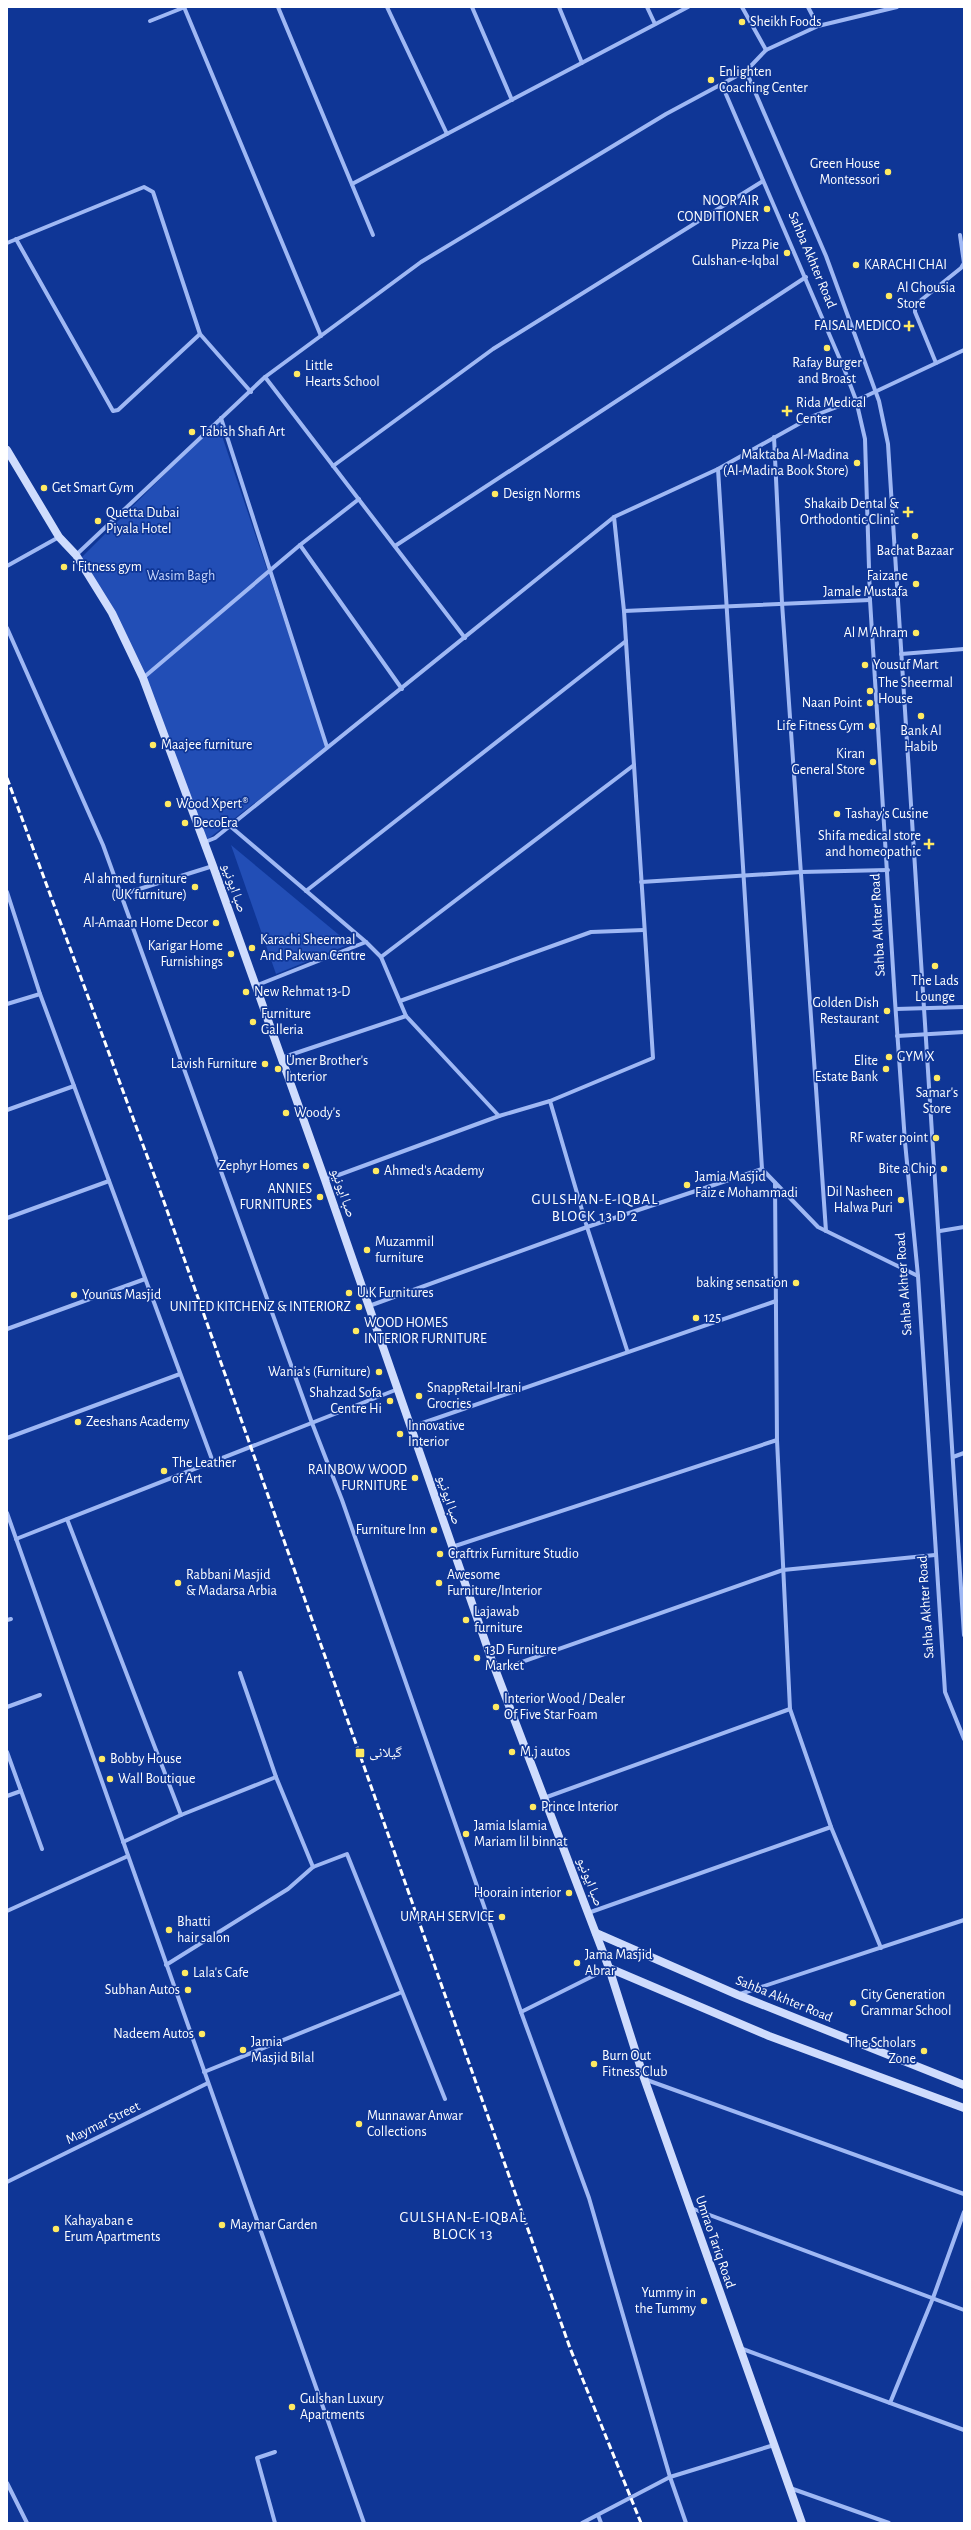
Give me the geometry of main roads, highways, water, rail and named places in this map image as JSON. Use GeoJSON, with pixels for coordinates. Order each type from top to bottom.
{"type":"FeatureCollection","features":[{"type":"Feature","properties":{"kind":"main road","name":"صبا ایونیو"},"geometry":{"type":"LineString","coordinates":[[7,450],[59,536],[76,555],[112,613],[143,678],[213,866],[280,1058],[325,1180],[496,1671],[543,1798],[609,1968]]}},
{"type":"Feature","properties":{"kind":"main road","name":"Sahba Akhter Road"},"geometry":{"type":"LineString","coordinates":[[596,1933],[738,1995],[964,2085]]}},
{"type":"Feature","properties":{"kind":"main road","name":"Umrao Tariq Road"},"geometry":{"type":"LineString","coordinates":[[609,1968],[644,2078],[738,2348],[802,2523]]}},
{"type":"Feature","properties":{"kind":"main road"},"geometry":{"type":"LineString","coordinates":[[609,1968],[769,2036],[964,2108]]}},
{"type":"Feature","properties":{"kind":"railway"},"geometry":{"type":"LineString","coordinates":[[7,778],[163,1199],[570,2348],[641,2523]]}},
{"type":"Feature","properties":{"kind":"place","name":"Sheikh Foods"},"geometry":{"type":"Point","coordinates":[742,22]}},
{"type":"Feature","properties":{"kind":"place","name":"Enlighten Coaching Center"},"geometry":{"type":"Point","coordinates":[711,80]}},
{"type":"Feature","properties":{"kind":"place","name":"Green House Montessori"},"geometry":{"type":"Point","coordinates":[888,172]}},
{"type":"Feature","properties":{"kind":"place","name":"NOOR AIR CONDITIONER"},"geometry":{"type":"Point","coordinates":[767,209]}},
{"type":"Feature","properties":{"kind":"place","name":"Pizza Pie Gulshan-e-Iqbal"},"geometry":{"type":"Point","coordinates":[787,253]}},
{"type":"Feature","properties":{"kind":"place","name":"KARACHI CHAI"},"geometry":{"type":"Point","coordinates":[856,265]}},
{"type":"Feature","properties":{"kind":"place","name":"Al Ghousia Store"},"geometry":{"type":"Point","coordinates":[889,296]}},
{"type":"Feature","properties":{"kind":"place","name":"FAISAL MEDICO"},"geometry":{"type":"Point","coordinates":[909,326]}},
{"type":"Feature","properties":{"kind":"place","name":"Rafay Burger and Broast"},"geometry":{"type":"Point","coordinates":[827,348]}},
{"type":"Feature","properties":{"kind":"place","name":"Little Hearts School"},"geometry":{"type":"Point","coordinates":[297,374]}},
{"type":"Feature","properties":{"kind":"place","name":"Rida Medical Center"},"geometry":{"type":"Point","coordinates":[787,411]}},
{"type":"Feature","properties":{"kind":"place","name":"Tabish Shafi Art"},"geometry":{"type":"Point","coordinates":[192,432]}},
{"type":"Feature","properties":{"kind":"place","name":"Maktaba Al-Madina (Al-Madina Book Store)"},"geometry":{"type":"Point","coordinates":[857,463]}},
{"type":"Feature","properties":{"kind":"place","name":"Get Smart Gym"},"geometry":{"type":"Point","coordinates":[44,488]}},
{"type":"Feature","properties":{"kind":"place","name":"Design Norms"},"geometry":{"type":"Point","coordinates":[495,494]}},
{"type":"Feature","properties":{"kind":"place","name":"Shakaib Dental & Orthodontic Clinic"},"geometry":{"type":"Point","coordinates":[908,512]}},
{"type":"Feature","properties":{"kind":"place","name":"Quetta Dubai Piyala Hotel"},"geometry":{"type":"Point","coordinates":[98,521]}},
{"type":"Feature","properties":{"kind":"place","name":"Bachat Bazaar"},"geometry":{"type":"Point","coordinates":[915,536]}},
{"type":"Feature","properties":{"kind":"place","name":"i Fitness gym"},"geometry":{"type":"Point","coordinates":[64,567]}},
{"type":"Feature","properties":{"kind":"place","name":"Faizane Jamale Mustafa"},"geometry":{"type":"Point","coordinates":[916,584]}},
{"type":"Feature","properties":{"kind":"place","name":"Al M Ahram"},"geometry":{"type":"Point","coordinates":[916,633]}},
{"type":"Feature","properties":{"kind":"place","name":"Yousuf Mart"},"geometry":{"type":"Point","coordinates":[865,665]}},
{"type":"Feature","properties":{"kind":"place","name":"The Sheermal House"},"geometry":{"type":"Point","coordinates":[870,691]}},
{"type":"Feature","properties":{"kind":"place","name":"Naan Point"},"geometry":{"type":"Point","coordinates":[870,703]}},
{"type":"Feature","properties":{"kind":"place","name":"Bank Al Habib"},"geometry":{"type":"Point","coordinates":[921,716]}},
{"type":"Feature","properties":{"kind":"place","name":"Life Fitness Gym"},"geometry":{"type":"Point","coordinates":[872,726]}},
{"type":"Feature","properties":{"kind":"place","name":"Maajee furniture"},"geometry":{"type":"Point","coordinates":[153,745]}},
{"type":"Feature","properties":{"kind":"place","name":"Kiran General Store"},"geometry":{"type":"Point","coordinates":[873,762]}},
{"type":"Feature","properties":{"kind":"place","name":"Wood Xpert®"},"geometry":{"type":"Point","coordinates":[168,804]}},
{"type":"Feature","properties":{"kind":"place","name":"Tashay's Cusine"},"geometry":{"type":"Point","coordinates":[837,814]}},
{"type":"Feature","properties":{"kind":"place","name":"DecoEra"},"geometry":{"type":"Point","coordinates":[185,823]}},
{"type":"Feature","properties":{"kind":"place","name":"Shifa medical store and homeopathic"},"geometry":{"type":"Point","coordinates":[929,844]}},
{"type":"Feature","properties":{"kind":"place","name":"Al ahmed furniture (UK furniture)"},"geometry":{"type":"Point","coordinates":[195,887]}},
{"type":"Feature","properties":{"kind":"place","name":"Al-Amaan Home Decor"},"geometry":{"type":"Point","coordinates":[216,923]}},
{"type":"Feature","properties":{"kind":"place","name":"Karachi Sheermal And Pakwan Centre"},"geometry":{"type":"Point","coordinates":[252,948]}},
{"type":"Feature","properties":{"kind":"place","name":"Karigar Home Furnishings"},"geometry":{"type":"Point","coordinates":[231,954]}},
{"type":"Feature","properties":{"kind":"place","name":"The Lads Lounge"},"geometry":{"type":"Point","coordinates":[935,966]}},
{"type":"Feature","properties":{"kind":"place","name":"New Rehmat 13-D"},"geometry":{"type":"Point","coordinates":[246,992]}},
{"type":"Feature","properties":{"kind":"place","name":"Golden Dish Restaurant"},"geometry":{"type":"Point","coordinates":[887,1011]}},
{"type":"Feature","properties":{"kind":"place","name":"Furniture Galleria"},"geometry":{"type":"Point","coordinates":[253,1022]}},
{"type":"Feature","properties":{"kind":"place","name":"GYM X"},"geometry":{"type":"Point","coordinates":[889,1057]}},
{"type":"Feature","properties":{"kind":"place","name":"Lavish Furniture"},"geometry":{"type":"Point","coordinates":[265,1064]}},
{"type":"Feature","properties":{"kind":"place","name":"Umer Brother's Interior"},"geometry":{"type":"Point","coordinates":[278,1069]}},
{"type":"Feature","properties":{"kind":"place","name":"Elite Estate Bank"},"geometry":{"type":"Point","coordinates":[886,1069]}},
{"type":"Feature","properties":{"kind":"place","name":"Samar's Store"},"geometry":{"type":"Point","coordinates":[937,1078]}},
{"type":"Feature","properties":{"kind":"place","name":"Woody's"},"geometry":{"type":"Point","coordinates":[286,1113]}},
{"type":"Feature","properties":{"kind":"place","name":"RF water point"},"geometry":{"type":"Point","coordinates":[936,1138]}},
{"type":"Feature","properties":{"kind":"place","name":"Zephyr Homes"},"geometry":{"type":"Point","coordinates":[306,1166]}},
{"type":"Feature","properties":{"kind":"place","name":"Bite a Chip"},"geometry":{"type":"Point","coordinates":[944,1169]}},
{"type":"Feature","properties":{"kind":"place","name":"Ahmed's Academy"},"geometry":{"type":"Point","coordinates":[376,1171]}},
{"type":"Feature","properties":{"kind":"place","name":"Jamia Masjid Faiz e Mohammadi"},"geometry":{"type":"Point","coordinates":[687,1185]}},
{"type":"Feature","properties":{"kind":"place","name":"ANNIES FURNITURES"},"geometry":{"type":"Point","coordinates":[320,1197]}},
{"type":"Feature","properties":{"kind":"place","name":"Dil Nasheen Halwa Puri"},"geometry":{"type":"Point","coordinates":[901,1200]}},
{"type":"Feature","properties":{"kind":"place","name":"Muzammil furniture"},"geometry":{"type":"Point","coordinates":[367,1250]}},
{"type":"Feature","properties":{"kind":"place","name":"baking sensation"},"geometry":{"type":"Point","coordinates":[796,1283]}},
{"type":"Feature","properties":{"kind":"place","name":"U.K Furnitures"},"geometry":{"type":"Point","coordinates":[349,1293]}},
{"type":"Feature","properties":{"kind":"place","name":"Younus Masjid"},"geometry":{"type":"Point","coordinates":[74,1295]}},
{"type":"Feature","properties":{"kind":"place","name":"UNITED KITCHENZ & INTERIORZ"},"geometry":{"type":"Point","coordinates":[359,1307]}},
{"type":"Feature","properties":{"kind":"place","name":"125"},"geometry":{"type":"Point","coordinates":[696,1318]}},
{"type":"Feature","properties":{"kind":"place","name":"WOOD HOMES INTERIOR FURNITURE"},"geometry":{"type":"Point","coordinates":[356,1331]}},
{"type":"Feature","properties":{"kind":"place","name":"Wania's (Furniture)"},"geometry":{"type":"Point","coordinates":[379,1372]}},
{"type":"Feature","properties":{"kind":"place","name":"SnappRetail-Irani Grocries"},"geometry":{"type":"Point","coordinates":[419,1396]}},
{"type":"Feature","properties":{"kind":"place","name":"Shahzad Sofa Centre Hi"},"geometry":{"type":"Point","coordinates":[390,1401]}},
{"type":"Feature","properties":{"kind":"place","name":"Zeeshans Academy"},"geometry":{"type":"Point","coordinates":[78,1422]}},
{"type":"Feature","properties":{"kind":"place","name":"Innovative Interior"},"geometry":{"type":"Point","coordinates":[400,1434]}},
{"type":"Feature","properties":{"kind":"place","name":"The Leather of Art"},"geometry":{"type":"Point","coordinates":[164,1471]}},
{"type":"Feature","properties":{"kind":"place","name":"RAINBOW WOOD FURNITURE"},"geometry":{"type":"Point","coordinates":[415,1478]}},
{"type":"Feature","properties":{"kind":"place","name":"Furniture Inn"},"geometry":{"type":"Point","coordinates":[434,1530]}},
{"type":"Feature","properties":{"kind":"place","name":"Craftrix Furniture Studio"},"geometry":{"type":"Point","coordinates":[440,1554]}},
{"type":"Feature","properties":{"kind":"place","name":"Rabbani Masjid & Madarsa Arbia"},"geometry":{"type":"Point","coordinates":[178,1583]}},
{"type":"Feature","properties":{"kind":"place","name":"Awesome Furniture/Interior"},"geometry":{"type":"Point","coordinates":[439,1583]}},
{"type":"Feature","properties":{"kind":"place","name":"Lajawab furniture"},"geometry":{"type":"Point","coordinates":[466,1620]}},
{"type":"Feature","properties":{"kind":"place","name":"13D Furniture Market"},"geometry":{"type":"Point","coordinates":[477,1658]}},
{"type":"Feature","properties":{"kind":"place","name":"Interior Wood / Dealer Of Five Star Foam"},"geometry":{"type":"Point","coordinates":[496,1707]}},
{"type":"Feature","properties":{"kind":"place","name":"M.j autos"},"geometry":{"type":"Point","coordinates":[512,1752]}},
{"type":"Feature","properties":{"kind":"place","name":"گیلانی"},"geometry":{"type":"Point","coordinates":[360,1753]}},
{"type":"Feature","properties":{"kind":"place","name":"Bobby House"},"geometry":{"type":"Point","coordinates":[102,1759]}},
{"type":"Feature","properties":{"kind":"place","name":"Wall Boutique"},"geometry":{"type":"Point","coordinates":[110,1779]}},
{"type":"Feature","properties":{"kind":"place","name":"Prince Interior"},"geometry":{"type":"Point","coordinates":[533,1807]}},
{"type":"Feature","properties":{"kind":"place","name":"Jamia Islamia Mariam lil binnat"},"geometry":{"type":"Point","coordinates":[466,1834]}},
{"type":"Feature","properties":{"kind":"place","name":"Hoorain interior"},"geometry":{"type":"Point","coordinates":[569,1893]}},
{"type":"Feature","properties":{"kind":"place","name":"UMRAH SERVICE"},"geometry":{"type":"Point","coordinates":[502,1917]}},
{"type":"Feature","properties":{"kind":"place","name":"Bhatti hair salon"},"geometry":{"type":"Point","coordinates":[169,1930]}},
{"type":"Feature","properties":{"kind":"place","name":"Jama Masjid Abrar"},"geometry":{"type":"Point","coordinates":[577,1963]}},
{"type":"Feature","properties":{"kind":"place","name":"Lala's Cafe"},"geometry":{"type":"Point","coordinates":[185,1973]}},
{"type":"Feature","properties":{"kind":"place","name":"Subhan Autos"},"geometry":{"type":"Point","coordinates":[188,1990]}},
{"type":"Feature","properties":{"kind":"place","name":"City Generation Grammar School"},"geometry":{"type":"Point","coordinates":[853,2003]}},
{"type":"Feature","properties":{"kind":"place","name":"Nadeem Autos"},"geometry":{"type":"Point","coordinates":[202,2034]}},
{"type":"Feature","properties":{"kind":"place","name":"Jamia Masjid Bilal"},"geometry":{"type":"Point","coordinates":[243,2050]}},
{"type":"Feature","properties":{"kind":"place","name":"The Scholars Zone"},"geometry":{"type":"Point","coordinates":[924,2051]}},
{"type":"Feature","properties":{"kind":"place","name":"Burn Out Fitness Club"},"geometry":{"type":"Point","coordinates":[594,2064]}},
{"type":"Feature","properties":{"kind":"place","name":"Munnawar Anwar Collections"},"geometry":{"type":"Point","coordinates":[359,2124]}},
{"type":"Feature","properties":{"kind":"place","name":"Maymar Garden"},"geometry":{"type":"Point","coordinates":[222,2225]}},
{"type":"Feature","properties":{"kind":"place","name":"Kahayaban e Erum Apartments"},"geometry":{"type":"Point","coordinates":[56,2229]}},
{"type":"Feature","properties":{"kind":"place","name":"Yummy in the Tummy"},"geometry":{"type":"Point","coordinates":[704,2301]}},
{"type":"Feature","properties":{"kind":"place","name":"Gulshan Luxury Apartments"},"geometry":{"type":"Point","coordinates":[292,2407]}},
{"type":"Feature","properties":{"kind":"district","name":"GULSHAN-E-IQBAL BLOCK 13 D 2"},"geometry":{"type":"Point","coordinates":[595,1208]}},
{"type":"Feature","properties":{"kind":"district","name":"GULSHAN-E-IQBAL BLOCK 13"},"geometry":{"type":"Point","coordinates":[463,2226]}},
{"type":"Feature","properties":{"kind":"park label","name":"Wasim Bagh"},"geometry":{"type":"Point","coordinates":[181,576]}}]}
